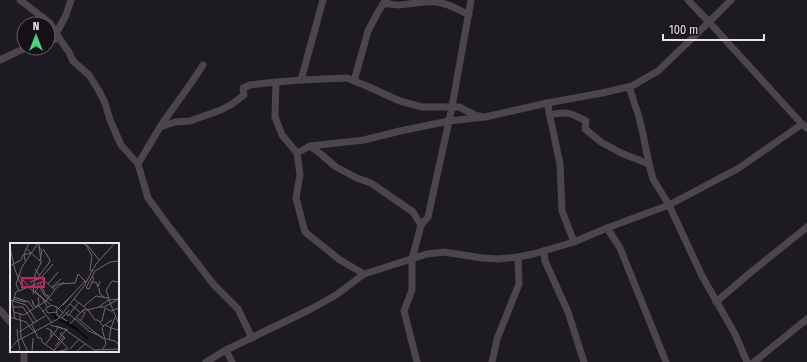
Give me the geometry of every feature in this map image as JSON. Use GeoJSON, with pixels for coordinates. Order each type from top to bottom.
{"type":"FeatureCollection","features":[{"type":"Feature","properties":{"kind":"street"},"geometry":{"type":"LineString","coordinates":[[20,0],[50,23],[69,52],[73,61],[89,75],[105,102],[110,120],[121,145],[138,164],[148,198],[214,285],[238,309],[252,338]]}},
{"type":"Feature","properties":{"kind":"street"},"geometry":{"type":"LineString","coordinates":[[58,36],[71,0]]}},
{"type":"Feature","properties":{"kind":"street"},"geometry":{"type":"LineString","coordinates":[[301,80],[323,0]]}},
{"type":"Feature","properties":{"kind":"street"},"geometry":{"type":"LineString","coordinates":[[417,362],[404,311],[412,290],[412,258],[421,225],[428,217],[452,108],[471,0]]}},
{"type":"Feature","properties":{"kind":"street"},"geometry":{"type":"LineString","coordinates":[[206,362],[226,350],[336,295],[364,274],[427,254],[444,252],[498,259],[518,257],[574,242],[669,205],[739,168],[805,126],[688,0]]}},
{"type":"Feature","properties":{"kind":"street"},"geometry":{"type":"LineString","coordinates":[[297,153],[310,146],[364,140],[449,121],[485,117],[632,86],[658,71],[731,0]]}},
{"type":"Feature","properties":{"kind":"street"},"geometry":{"type":"LineString","coordinates":[[354,81],[368,31],[384,2],[397,5],[438,2],[468,15]]}},
{"type":"Feature","properties":{"kind":"street"},"geometry":{"type":"LineString","coordinates":[[0,60],[16,52]]}},
{"type":"Feature","properties":{"kind":"street"},"geometry":{"type":"LineString","coordinates":[[138,164],[160,127],[203,65]]}},
{"type":"Feature","properties":{"kind":"street"},"geometry":{"type":"LineString","coordinates":[[160,127],[175,122],[190,121],[221,110],[244,95],[243,88],[250,85],[301,80],[347,78],[400,101],[422,108],[459,108],[477,116],[485,117]]}},
{"type":"Feature","properties":{"kind":"street"},"geometry":{"type":"LineString","coordinates":[[276,82],[275,117],[282,135],[297,153],[300,175],[296,198],[305,232],[340,260],[364,274]]}},
{"type":"Feature","properties":{"kind":"street"},"geometry":{"type":"LineString","coordinates":[[629,87],[639,117],[645,141],[648,164],[653,179],[669,205],[702,276],[735,334],[747,362]]}},
{"type":"Feature","properties":{"kind":"street"},"geometry":{"type":"LineString","coordinates":[[548,103],[560,164],[562,211],[574,242]]}},
{"type":"Feature","properties":{"kind":"street"},"geometry":{"type":"LineString","coordinates":[[550,115],[570,113],[586,121],[585,129],[600,142],[621,153],[648,164]]}},
{"type":"Feature","properties":{"kind":"street"},"geometry":{"type":"LineString","coordinates":[[310,146],[336,167],[371,183],[413,212],[421,225]]}},
{"type":"Feature","properties":{"kind":"street"},"geometry":{"type":"LineString","coordinates":[[716,302],[807,227]]}},
{"type":"Feature","properties":{"kind":"street"},"geometry":{"type":"LineString","coordinates":[[607,228],[620,248],[666,362]]}},
{"type":"Feature","properties":{"kind":"street"},"geometry":{"type":"LineString","coordinates":[[544,251],[545,261],[568,312],[584,362]]}},
{"type":"Feature","properties":{"kind":"street"},"geometry":{"type":"LineString","coordinates":[[492,362],[497,339],[519,284],[518,257]]}},
{"type":"Feature","properties":{"kind":"street"},"geometry":{"type":"LineString","coordinates":[[0,310],[10,322]]}},
{"type":"Feature","properties":{"kind":"street"},"geometry":{"type":"LineString","coordinates":[[754,362],[807,319]]}},
{"type":"Feature","properties":{"kind":"street"},"geometry":{"type":"LineString","coordinates":[[226,350],[232,362]]}}]}
